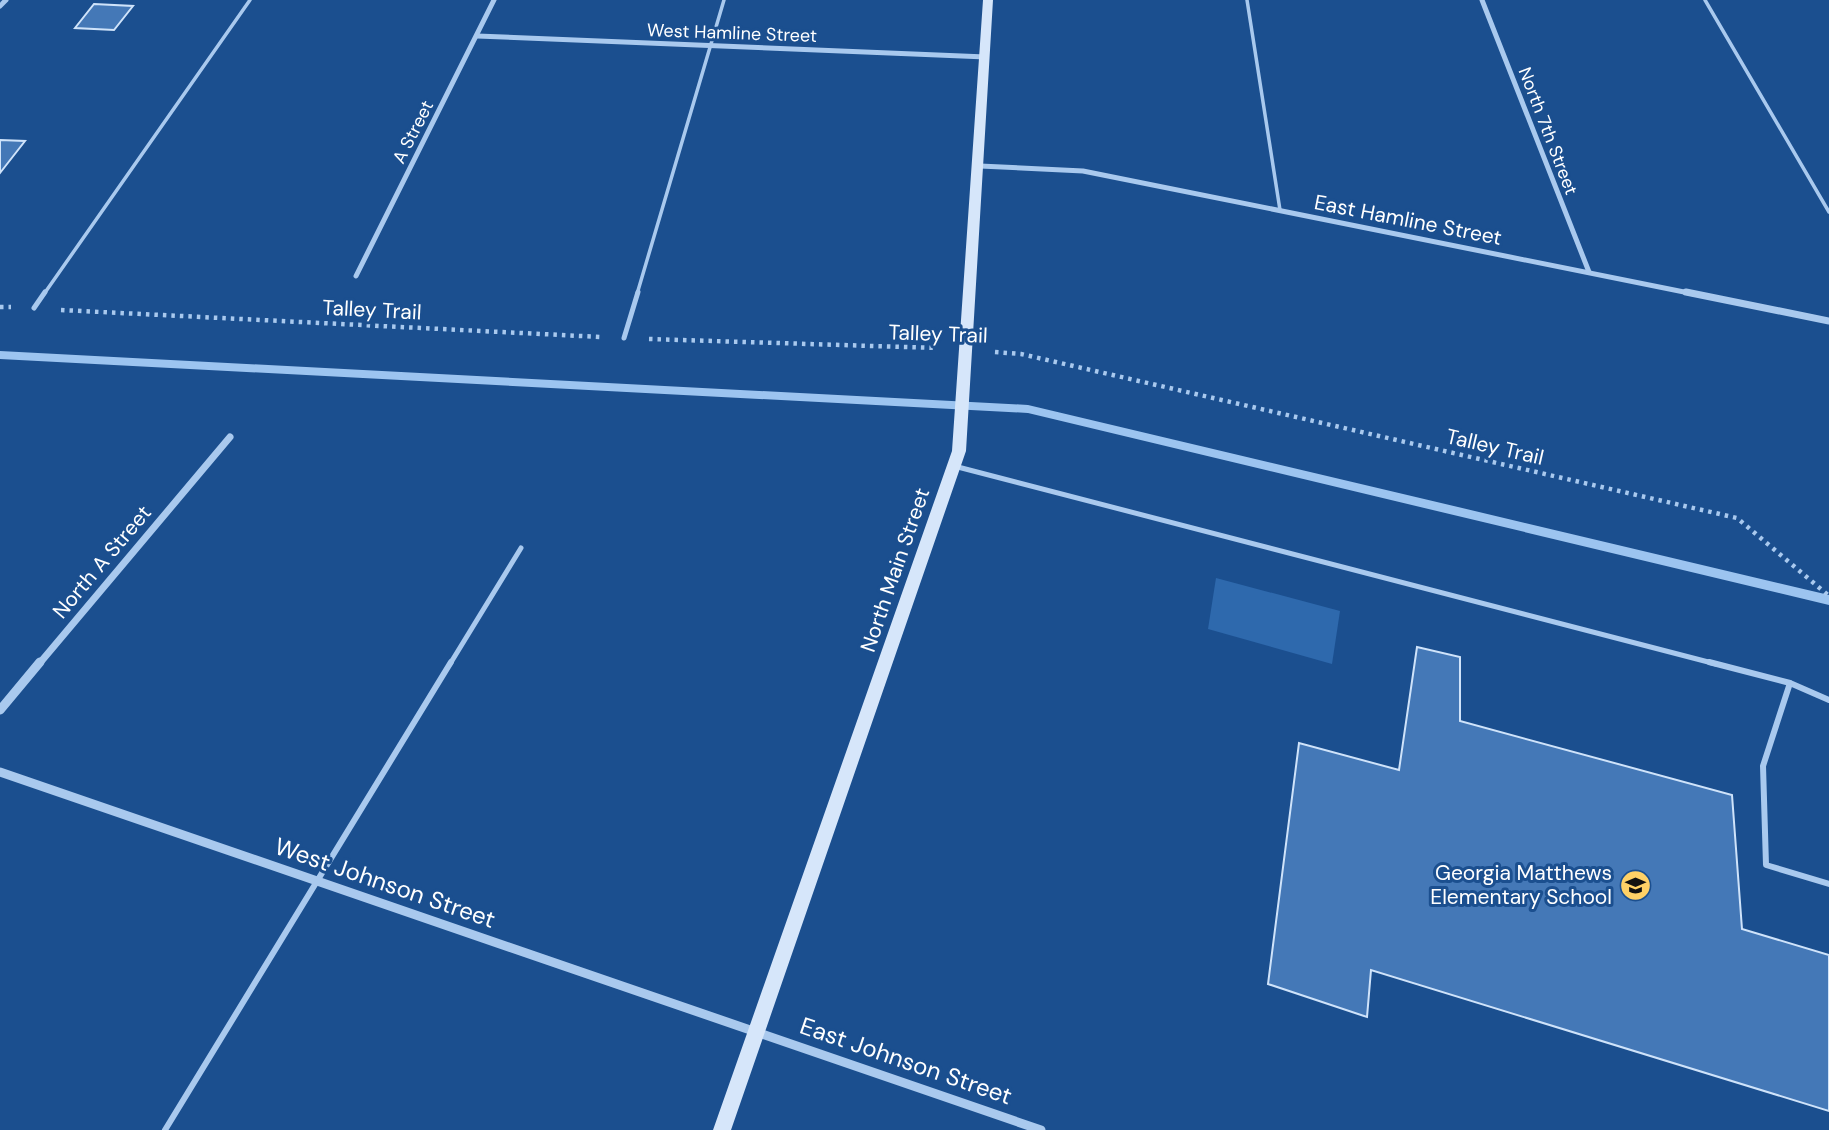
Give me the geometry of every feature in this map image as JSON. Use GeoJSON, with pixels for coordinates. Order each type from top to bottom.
{"type":"FeatureCollection","features":[{"type":"Feature","properties":{"kind":"street"},"geometry":{"type":"LineString","coordinates":[[0,6],[6,0]]}},
{"type":"Feature","properties":{"kind":"street","name":"A Street"},"geometry":{"type":"LineString","coordinates":[[356,276],[494,0]]}},
{"type":"Feature","properties":{"kind":"street","name":"North Main Street"},"geometry":{"type":"LineString","coordinates":[[722,1130],[957,459],[967,364],[988,0]]}},
{"type":"Feature","properties":{"kind":"street","name":"North 7th Street"},"geometry":{"type":"LineString","coordinates":[[1482,0],[1589,272]]}},
{"type":"Feature","properties":{"kind":"street","name":"West Hamline Street"},"geometry":{"type":"LineString","coordinates":[[477,36],[986,57]]}},
{"type":"Feature","properties":{"kind":"street","name":"East Hamline Street"},"geometry":{"type":"LineString","coordinates":[[980,166],[1083,171],[1829,321]]}},
{"type":"Feature","properties":{"kind":"street","name":"North A Street"},"geometry":{"type":"LineString","coordinates":[[0,710],[230,437]]}},
{"type":"Feature","properties":{"kind":"street","name":"West Johnson Street"},"geometry":{"type":"LineString","coordinates":[[0,772],[757,1031]]}},
{"type":"Feature","properties":{"kind":"street","name":"East Johnson Street"},"geometry":{"type":"LineString","coordinates":[[757,1031],[1041,1130]]}},
{"type":"Feature","properties":{"kind":"lane"},"geometry":{"type":"LineString","coordinates":[[34,308],[250,0]]}},
{"type":"Feature","properties":{"kind":"lane"},"geometry":{"type":"LineString","coordinates":[[624,338],[724,0]]}},
{"type":"Feature","properties":{"kind":"lane"},"geometry":{"type":"LineString","coordinates":[[1247,0],[1280,210]]}},
{"type":"Feature","properties":{"kind":"lane"},"geometry":{"type":"LineString","coordinates":[[1705,0],[1829,212]]}},
{"type":"Feature","properties":{"kind":"lane"},"geometry":{"type":"LineString","coordinates":[[957,459],[1790,683],[1829,700]]}},
{"type":"Feature","properties":{"kind":"lane"},"geometry":{"type":"LineString","coordinates":[[165,1130],[521,548]]}},
{"type":"Feature","properties":{"kind":"lane"},"geometry":{"type":"LineString","coordinates":[[1790,683],[1763,766],[1766,865],[1829,884]]}},
{"type":"Feature","properties":{"kind":"path","name":"Talley Trail"},"geometry":{"type":"LineString","coordinates":[[0,307],[624,338],[1021,354],[1737,518],[1829,596]]}},
{"type":"Feature","properties":{"kind":"shaded area"},"geometry":{"type":"Polygon","coordinates":[[[1216,578],[1340,611],[1332,664],[1208,629],[1216,578]]]}},
{"type":"Feature","properties":{"kind":"building"},"geometry":{"type":"Polygon","coordinates":[[[94,4],[133,6],[114,30],[75,28],[94,4]]]}},
{"type":"Feature","properties":{"kind":"building"},"geometry":{"type":"Polygon","coordinates":[[[0,140],[25,141],[0,173],[0,140]]]}},
{"type":"Feature","properties":{"kind":"building","name":"Georgia Matthews Elementary School"},"geometry":{"type":"Polygon","coordinates":[[[1417,647],[1460,657],[1460,721],[1732,795],[1742,929],[1829,955],[1829,1111],[1371,970],[1367,1017],[1268,984],[1299,743],[1399,770],[1417,647]]]}},
{"type":"Feature","properties":{"kind":"waterway"},"geometry":{"type":"LineString","coordinates":[[0,355],[1028,409],[1829,600]]}},
{"type":"Feature","properties":{"kind":"place","name":"Georgia Matthews Elementary School"},"geometry":{"type":"Point","coordinates":[1635,885]}}]}
